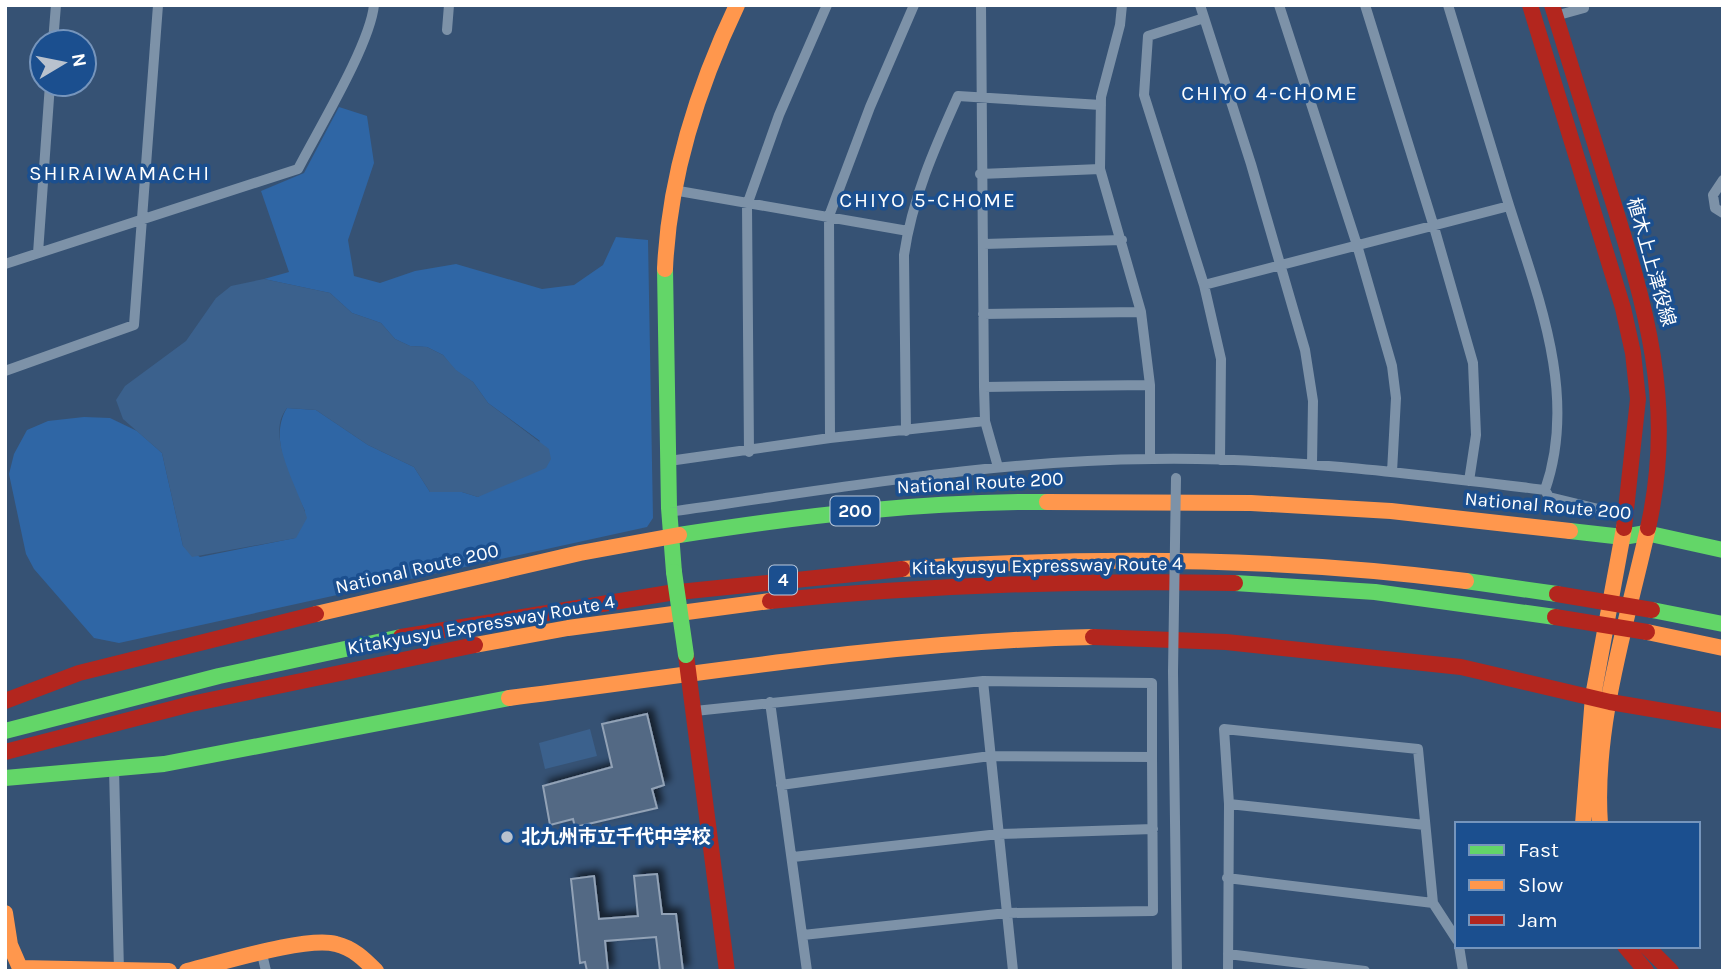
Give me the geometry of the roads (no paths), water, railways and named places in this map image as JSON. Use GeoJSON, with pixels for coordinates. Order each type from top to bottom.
{"type":"FeatureCollection","features":[{"type":"Feature","properties":{"kind":"main road"},"geometry":{"type":"LineString","coordinates":[[727,971],[670,536],[666,250],[673,190],[693,109],[719,41],[737,5]]}},
{"type":"Feature","properties":{"kind":"main road","name":"植木上上津役線"},"geometry":{"type":"LineString","coordinates":[[1530,5],[1596,215],[1633,354],[1638,400],[1627,516],[1593,696],[1583,822]]}},
{"type":"Feature","properties":{"kind":"main road","name":"植木上上津役線"},"geometry":{"type":"LineString","coordinates":[[1553,11],[1643,296],[1652,339],[1661,435],[1657,489],[1610,702],[1598,794],[1600,822]]}},
{"type":"Feature","properties":{"kind":"main road","name":"National Route 200"},"geometry":{"type":"LineString","coordinates":[[5,701],[79,673],[380,598],[670,536],[818,514],[972,501],[1106,500],[1391,511],[1623,537],[1646,533],[1723,551]]}},
{"type":"Feature","properties":{"kind":"main road","name":"Kitakyusyu Expressway Route 4"},"geometry":{"type":"LineString","coordinates":[[13,728],[200,679],[380,641],[567,607],[836,574],[981,563],[1264,564],[1377,571],[1557,594],[1723,624]]}},
{"type":"Feature","properties":{"kind":"main road","name":"Kitakyusyu Expressway Route 4"},"geometry":{"type":"LineString","coordinates":[[5,752],[204,701],[410,656],[556,630],[826,596],[980,585],[1262,585],[1375,592],[1555,617],[1723,648]]}},
{"type":"Feature","properties":{"kind":"main road"},"geometry":{"type":"LineString","coordinates":[[5,778],[164,764],[508,698],[978,641],[1107,638],[1226,642],[1448,665],[1610,702],[1723,721]]}},
{"type":"Feature","properties":{"kind":"main road"},"geometry":{"type":"LineString","coordinates":[[5,913],[8,946],[20,968],[169,971]]}},
{"type":"Feature","properties":{"kind":"main road"},"geometry":{"type":"LineString","coordinates":[[187,971],[262,954],[291,944],[340,943],[364,957],[376,971]]}},
{"type":"Feature","properties":{"kind":"main road"},"geometry":{"type":"LineString","coordinates":[[1627,948],[1646,971]]}},
{"type":"Feature","properties":{"kind":"main road"},"geometry":{"type":"LineString","coordinates":[[1648,948],[1671,971]]}},
{"type":"Feature","properties":{"kind":"street"},"geometry":{"type":"LineString","coordinates":[[54,28],[56,5]]}},
{"type":"Feature","properties":{"kind":"street"},"geometry":{"type":"LineString","coordinates":[[5,371],[134,325],[158,5]]}},
{"type":"Feature","properties":{"kind":"street"},"geometry":{"type":"LineString","coordinates":[[5,264],[298,169],[357,53],[373,18],[374,5]]}},
{"type":"Feature","properties":{"kind":"street"},"geometry":{"type":"LineString","coordinates":[[447,30],[449,5]]}},
{"type":"Feature","properties":{"kind":"street"},"geometry":{"type":"LineString","coordinates":[[749,452],[747,205],[779,115],[827,5]]}},
{"type":"Feature","properties":{"kind":"street"},"geometry":{"type":"LineString","coordinates":[[830,438],[829,216],[870,107],[914,5]]}},
{"type":"Feature","properties":{"kind":"street"},"geometry":{"type":"LineString","coordinates":[[981,5],[980,174],[984,244],[985,421],[998,467]]}},
{"type":"Feature","properties":{"kind":"street"},"geometry":{"type":"LineString","coordinates":[[1122,5],[1101,105],[1100,169],[1141,312],[1150,385],[1150,458]]}},
{"type":"Feature","properties":{"kind":"street"},"geometry":{"type":"LineString","coordinates":[[1200,5],[1305,350],[1313,401],[1312,464]]}},
{"type":"Feature","properties":{"kind":"street"},"geometry":{"type":"LineString","coordinates":[[1279,5],[1357,245],[1392,366],[1396,398],[1392,472]]}},
{"type":"Feature","properties":{"kind":"street"},"geometry":{"type":"LineString","coordinates":[[1365,5],[1473,363],[1476,435],[1469,481]]}},
{"type":"Feature","properties":{"kind":"street"},"geometry":{"type":"LineString","coordinates":[[1448,5],[1549,335],[1558,396],[1551,472],[1545,490]]}},
{"type":"Feature","properties":{"kind":"street"},"geometry":{"type":"LineString","coordinates":[[1553,11],[1584,8],[1583,5]]}},
{"type":"Feature","properties":{"kind":"street"},"geometry":{"type":"LineString","coordinates":[[1204,18],[1148,36],[1143,77],[1144,94],[1204,285],[1221,359],[1220,460]]}},
{"type":"Feature","properties":{"kind":"street"},"geometry":{"type":"LineString","coordinates":[[906,431],[904,255],[929,159],[958,96],[1101,105]]}},
{"type":"Feature","properties":{"kind":"street"},"geometry":{"type":"LineString","coordinates":[[38,253],[49,98]]}},
{"type":"Feature","properties":{"kind":"street"},"geometry":{"type":"LineString","coordinates":[[980,174],[1100,169]]}},
{"type":"Feature","properties":{"kind":"street"},"geometry":{"type":"LineString","coordinates":[[1723,180],[1713,195],[1715,208],[1723,213]]}},
{"type":"Feature","properties":{"kind":"street"},"geometry":{"type":"LineString","coordinates":[[673,190],[908,232]]}},
{"type":"Feature","properties":{"kind":"street"},"geometry":{"type":"LineString","coordinates":[[1204,285],[1280,262],[1434,227],[1509,206]]}},
{"type":"Feature","properties":{"kind":"street"},"geometry":{"type":"LineString","coordinates":[[984,244],[1122,240]]}},
{"type":"Feature","properties":{"kind":"street"},"geometry":{"type":"LineString","coordinates":[[983,314],[1141,312]]}},
{"type":"Feature","properties":{"kind":"street"},"geometry":{"type":"LineString","coordinates":[[984,387],[1150,385]]}},
{"type":"Feature","properties":{"kind":"street"},"geometry":{"type":"LineString","coordinates":[[669,461],[749,452],[830,438],[985,421]]}},
{"type":"Feature","properties":{"kind":"street"},"geometry":{"type":"LineString","coordinates":[[668,512],[998,467],[1177,458],[1312,464],[1545,490],[1549,496],[1627,516]]}},
{"type":"Feature","properties":{"kind":"street"},"geometry":{"type":"LineString","coordinates":[[1177,458],[1173,672],[1177,971]]}},
{"type":"Feature","properties":{"kind":"street"},"geometry":{"type":"LineString","coordinates":[[695,711],[982,681],[1152,684],[1153,911],[1007,913],[803,935]]}},
{"type":"Feature","properties":{"kind":"street"},"geometry":{"type":"LineString","coordinates":[[982,681],[1013,971]]}},
{"type":"Feature","properties":{"kind":"street"},"geometry":{"type":"LineString","coordinates":[[770,702],[807,971]]}},
{"type":"Feature","properties":{"kind":"street"},"geometry":{"type":"LineString","coordinates":[[1228,971],[1228,804],[1224,729],[1418,749],[1433,903],[1455,937]]}},
{"type":"Feature","properties":{"kind":"street"},"geometry":{"type":"LineString","coordinates":[[781,785],[990,756],[1152,757]]}},
{"type":"Feature","properties":{"kind":"street"},"geometry":{"type":"LineString","coordinates":[[114,769],[119,970]]}},
{"type":"Feature","properties":{"kind":"street"},"geometry":{"type":"LineString","coordinates":[[1228,804],[1425,825]]}},
{"type":"Feature","properties":{"kind":"street"},"geometry":{"type":"LineString","coordinates":[[793,857],[999,834],[1153,829]]}},
{"type":"Feature","properties":{"kind":"street"},"geometry":{"type":"LineString","coordinates":[[1227,878],[1433,903]]}},
{"type":"Feature","properties":{"kind":"street"},"geometry":{"type":"LineString","coordinates":[[1460,948],[1463,971]]}},
{"type":"Feature","properties":{"kind":"street"},"geometry":{"type":"LineString","coordinates":[[262,954],[266,971]]}},
{"type":"Feature","properties":{"kind":"street"},"geometry":{"type":"LineString","coordinates":[[1228,954],[1365,971]]}},
{"type":"Feature","properties":{"kind":"place","name":"北九州市立千代中学校"},"geometry":{"type":"Point","coordinates":[507,837]}},
{"type":"Feature","properties":{"kind":"district","name":"CHIYO 4-CHOME"},"geometry":{"type":"Point","coordinates":[1270,93]}},
{"type":"Feature","properties":{"kind":"district","name":"SHIRAIWAMACHI"},"geometry":{"type":"Point","coordinates":[120,173]}},
{"type":"Feature","properties":{"kind":"district","name":"CHIYO 5-CHOME"},"geometry":{"type":"Point","coordinates":[928,200]}}]}
